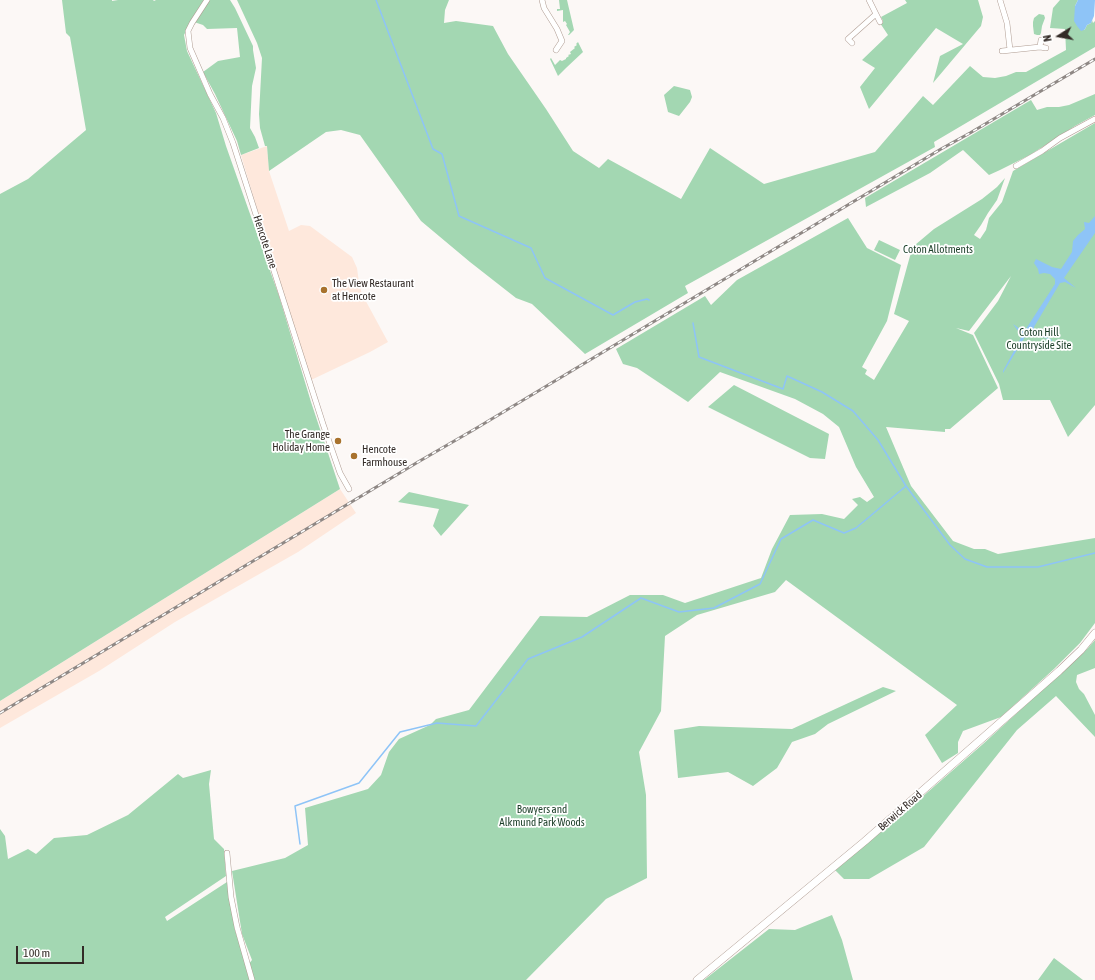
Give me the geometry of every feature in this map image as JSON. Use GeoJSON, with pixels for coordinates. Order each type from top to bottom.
{"type":"FeatureCollection","features":[{"type":"Feature","properties":{"kind":"main road","name":"Berwick Road"},"geometry":{"type":"LineString","coordinates":[[697,980],[865,841],[1059,671],[1081,650],[1095,633]]}},
{"type":"Feature","properties":{"kind":"street","name":"Hencote Lane"},"geometry":{"type":"LineString","coordinates":[[206,0],[188,31],[190,48],[233,143],[323,424],[340,473],[349,489]]}},
{"type":"Feature","properties":{"kind":"street"},"geometry":{"type":"LineString","coordinates":[[542,0],[544,8],[557,29],[562,41]]}},
{"type":"Feature","properties":{"kind":"street"},"geometry":{"type":"LineString","coordinates":[[869,0],[880,22]]}},
{"type":"Feature","properties":{"kind":"street"},"geometry":{"type":"LineString","coordinates":[[1000,0],[1007,23],[1010,50]]}},
{"type":"Feature","properties":{"kind":"street"},"geometry":{"type":"LineString","coordinates":[[848,39],[876,14]]}},
{"type":"Feature","properties":{"kind":"street"},"geometry":{"type":"LineString","coordinates":[[556,50],[562,41],[569,39]]}},
{"type":"Feature","properties":{"kind":"street"},"geometry":{"type":"LineString","coordinates":[[1002,51],[1043,48],[1041,40]]}},
{"type":"Feature","properties":{"kind":"street"},"geometry":{"type":"LineString","coordinates":[[1016,166],[1042,151],[1060,138],[1095,119]]}},
{"type":"Feature","properties":{"kind":"street"},"geometry":{"type":"LineString","coordinates":[[227,853],[231,897],[237,928],[252,980]]}},
{"type":"Feature","properties":{"kind":"shaded area"},"geometry":{"type":"Polygon","coordinates":[[[267,146],[269,171],[289,231],[301,225],[310,226],[352,257],[357,268],[362,294],[388,342],[311,380],[241,155],[267,146]]]}},
{"type":"Feature","properties":{"kind":"shaded area"},"geometry":{"type":"Polygon","coordinates":[[[340,489],[356,513],[298,552],[175,622],[99,671],[0,728],[0,701],[340,489]]]}},
{"type":"Feature","properties":{"kind":"green space"},"geometry":{"type":"Polygon","coordinates":[[[62,0],[205,0],[191,21],[184,35],[187,51],[216,113],[226,146],[279,296],[311,402],[340,489],[0,701],[0,194],[28,179],[86,130],[70,37],[66,33],[62,0]]]}},
{"type":"Feature","properties":{"kind":"green space"},"geometry":{"type":"Polygon","coordinates":[[[209,0],[230,0],[253,46],[256,68],[252,86],[250,128],[259,148],[241,155],[237,141],[203,72],[218,61],[240,57],[237,28],[207,29],[203,25],[194,22],[209,0]]]}},
{"type":"Feature","properties":{"kind":"green space"},"geometry":{"type":"Polygon","coordinates":[[[237,0],[449,0],[445,10],[444,23],[456,21],[493,26],[508,54],[573,151],[599,168],[608,159],[681,199],[710,148],[764,184],[875,152],[923,96],[933,105],[970,66],[983,77],[995,78],[1016,72],[1026,72],[1066,50],[1065,29],[1050,28],[1053,8],[1060,0],[1078,0],[1075,6],[1084,30],[1092,20],[1093,23],[1095,21],[1095,47],[934,142],[935,147],[685,286],[688,293],[585,354],[532,304],[516,298],[421,221],[360,135],[341,130],[326,132],[269,171],[267,146],[265,146],[260,128],[259,114],[262,58],[257,43],[237,0]]]}},
{"type":"Feature","properties":{"kind":"green space"},"geometry":{"type":"Polygon","coordinates":[[[559,0],[567,0],[574,30],[569,35],[570,32],[566,25],[567,24],[565,21],[563,22],[563,10],[557,11],[557,9],[560,9],[559,0]]]}},
{"type":"Feature","properties":{"kind":"green space"},"geometry":{"type":"Polygon","coordinates":[[[905,0],[978,0],[983,17],[981,26],[933,83],[940,56],[963,44],[936,28],[869,109],[860,87],[875,68],[862,60],[888,35],[880,23],[883,21],[881,17],[907,3],[905,0]]]}},
{"type":"Feature","properties":{"kind":"green space"},"geometry":{"type":"Polygon","coordinates":[[[1039,14],[1044,15],[1045,18],[1041,33],[1040,35],[1037,35],[1034,34],[1033,22],[1034,18],[1039,14]]]}},
{"type":"Feature","properties":{"kind":"green space"},"geometry":{"type":"Polygon","coordinates":[[[578,42],[583,52],[558,76],[550,59],[551,58],[555,65],[560,60],[562,61],[566,59],[569,56],[568,55],[571,54],[570,52],[575,48],[574,47],[578,42]]]}},
{"type":"Feature","properties":{"kind":"green space"},"geometry":{"type":"Polygon","coordinates":[[[674,86],[690,90],[692,97],[679,116],[668,112],[664,95],[674,86]]]}},
{"type":"Feature","properties":{"kind":"green space"},"geometry":{"type":"Polygon","coordinates":[[[1095,94],[1095,115],[1030,155],[1000,170],[989,175],[963,150],[930,173],[866,207],[865,198],[1031,100],[1037,110],[1047,107],[1069,105],[1095,94]]]}},
{"type":"Feature","properties":{"kind":"green space"},"geometry":{"type":"Polygon","coordinates":[[[1095,123],[1095,405],[1068,437],[1050,400],[1003,400],[999,384],[974,333],[998,301],[1011,276],[969,331],[956,328],[973,335],[998,388],[950,429],[945,429],[945,432],[886,427],[911,486],[953,541],[974,549],[985,549],[998,554],[1095,538],[1095,623],[1080,643],[1054,669],[1001,717],[963,731],[958,742],[958,753],[942,763],[925,735],[957,705],[786,580],[775,592],[697,615],[665,636],[661,711],[639,752],[646,795],[647,878],[606,899],[526,980],[0,980],[0,829],[5,836],[8,859],[28,849],[36,854],[54,838],[87,835],[128,815],[178,774],[183,778],[211,770],[209,784],[214,839],[224,849],[226,876],[165,917],[167,921],[227,882],[235,930],[247,966],[252,960],[242,934],[232,871],[285,858],[308,845],[305,808],[368,789],[381,775],[389,752],[399,739],[430,725],[436,719],[469,710],[540,616],[587,617],[630,595],[663,595],[685,603],[761,578],[772,549],[790,515],[822,514],[844,519],[858,505],[852,499],[860,497],[867,502],[874,497],[856,467],[839,427],[823,414],[795,399],[720,372],[688,402],[637,368],[623,364],[616,349],[705,296],[711,305],[737,280],[848,218],[867,248],[901,265],[887,321],[862,367],[867,370],[865,374],[874,380],[909,321],[894,314],[910,256],[915,245],[934,229],[982,199],[997,187],[1005,178],[997,200],[974,235],[980,239],[986,230],[989,218],[1002,202],[1013,171],[1095,123]]]}},
{"type":"Feature","properties":{"kind":"green space"},"geometry":{"type":"Polygon","coordinates":[[[879,240],[900,250],[895,260],[874,250],[879,240]]]}},
{"type":"Feature","properties":{"kind":"green space"},"geometry":{"type":"Polygon","coordinates":[[[734,385],[829,434],[825,459],[810,458],[708,407],[734,385]]]}},
{"type":"Feature","properties":{"kind":"green space"},"geometry":{"type":"Polygon","coordinates":[[[409,492],[469,505],[441,536],[433,526],[439,509],[398,502],[409,492]]]}},
{"type":"Feature","properties":{"kind":"green space"},"geometry":{"type":"Polygon","coordinates":[[[1095,640],[1095,668],[1077,675],[1076,682],[1095,715],[1095,737],[1056,696],[1017,730],[924,847],[869,879],[844,879],[835,870],[983,744],[1095,640]]]}},
{"type":"Feature","properties":{"kind":"green space"},"geometry":{"type":"Polygon","coordinates":[[[883,687],[896,691],[828,724],[815,734],[792,742],[777,768],[753,786],[728,772],[678,778],[674,730],[699,726],[792,729],[883,687]]]}},
{"type":"Feature","properties":{"kind":"green space"},"geometry":{"type":"Polygon","coordinates":[[[832,915],[842,940],[853,980],[704,980],[769,929],[795,930],[832,915]]]}},
{"type":"Feature","properties":{"kind":"green space"},"geometry":{"type":"Polygon","coordinates":[[[1054,958],[1083,980],[1038,980],[1054,958]]]}},
{"type":"Feature","properties":{"kind":"water"},"geometry":{"type":"Polygon","coordinates":[[[1078,0],[1095,0],[1094,16],[1091,23],[1081,31],[1074,21],[1075,6],[1078,0]]]}},
{"type":"Feature","properties":{"kind":"water"},"geometry":{"type":"Polygon","coordinates":[[[1095,216],[1095,233],[1064,278],[1076,288],[1065,282],[1060,283],[1034,327],[1034,331],[1052,341],[1034,333],[1026,335],[1003,373],[1022,336],[1013,324],[1024,332],[1055,284],[1055,279],[1050,274],[1039,274],[1034,263],[1036,259],[1052,267],[1061,269],[1072,252],[1073,241],[1085,229],[1084,222],[1089,223],[1095,216]]]}},
{"type":"Feature","properties":{"kind":"waterway"},"geometry":{"type":"LineString","coordinates":[[376,0],[433,149],[442,154],[459,216],[531,248],[545,278],[613,315],[635,302],[647,299],[649,300]]}},
{"type":"Feature","properties":{"kind":"waterway"},"geometry":{"type":"LineString","coordinates":[[693,323],[699,357],[783,389],[787,376],[822,392],[853,411],[878,440],[906,486],[950,545],[965,559],[987,567],[1038,567],[1095,553]]}},
{"type":"Feature","properties":{"kind":"waterway"},"geometry":{"type":"LineString","coordinates":[[300,844],[295,806],[359,783],[400,732],[437,723],[476,726],[528,659],[582,637],[641,598],[679,612],[714,608],[760,584],[781,539],[813,520],[844,533],[856,528],[906,486]]}},
{"type":"Feature","properties":{"kind":"railway"},"geometry":{"type":"LineString","coordinates":[[0,713],[941,149],[1095,59]]}},
{"type":"Feature","properties":{"kind":"place","name":"The View Restaurant at Hencote"},"geometry":{"type":"Point","coordinates":[324,290]}},
{"type":"Feature","properties":{"kind":"place","name":"The Grange Holiday Home"},"geometry":{"type":"Point","coordinates":[338,441]}},
{"type":"Feature","properties":{"kind":"place","name":"Hencote Farmhouse"},"geometry":{"type":"Point","coordinates":[354,456]}},
{"type":"Feature","properties":{"kind":"park label","name":"Coton Allotments"},"geometry":{"type":"Point","coordinates":[938,250]}},
{"type":"Feature","properties":{"kind":"park label","name":"Coton Hill Countryside Site"},"geometry":{"type":"Point","coordinates":[1039,339]}},
{"type":"Feature","properties":{"kind":"park label","name":"Bowyers and Alkmund Park Woods"},"geometry":{"type":"Point","coordinates":[542,816]}}]}
